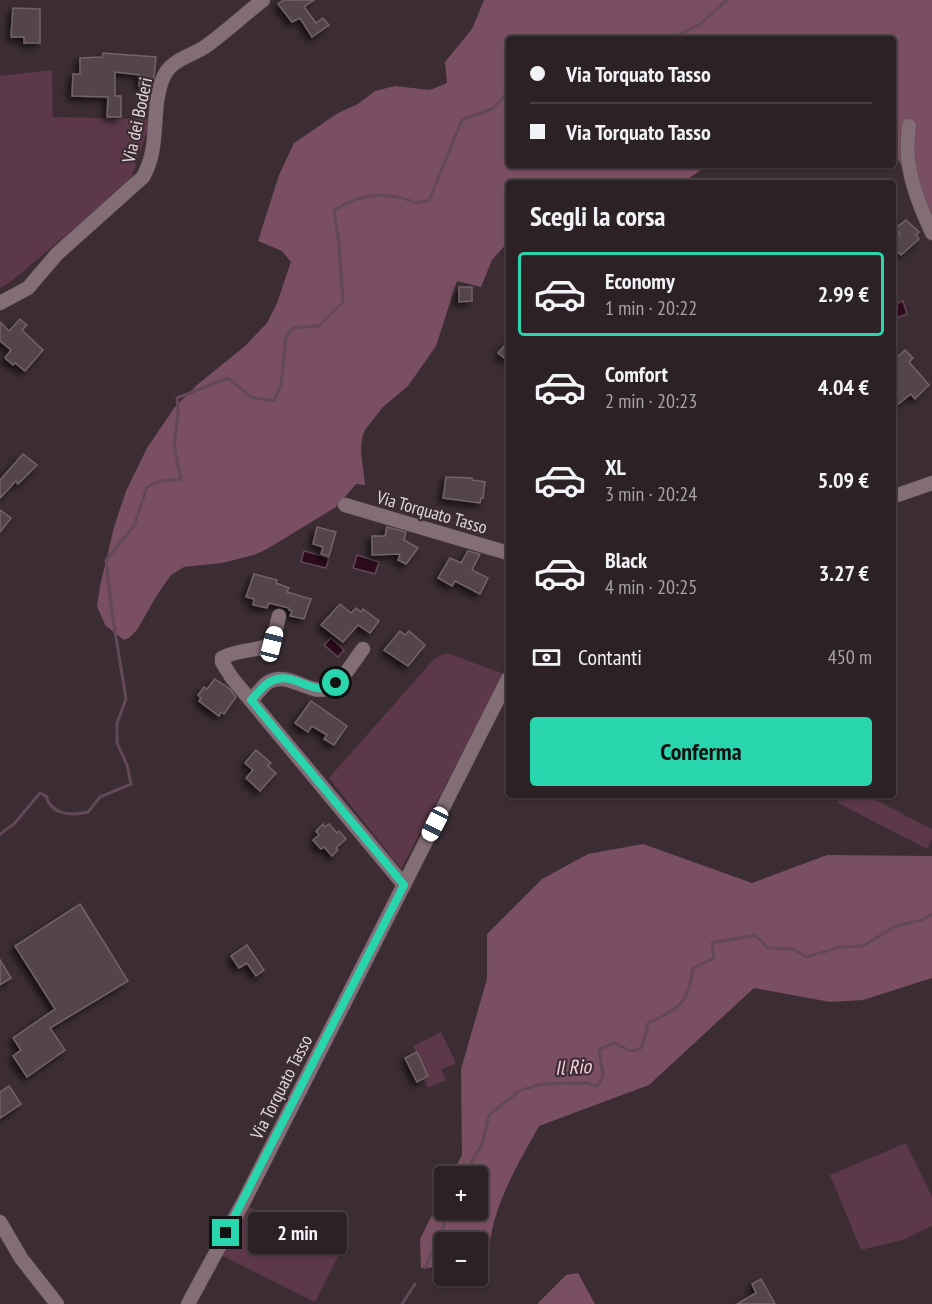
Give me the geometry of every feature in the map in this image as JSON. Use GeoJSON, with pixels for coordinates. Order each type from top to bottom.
{"type":"FeatureCollection","features":[{"type":"Feature","properties":{"kind":"street","name":"Via dei Boderi"},"geometry":{"type":"LineString","coordinates":[[0,303],[28,288],[57,254],[143,177],[150,164],[154,146],[158,94],[168,68],[208,45],[263,0]]}},
{"type":"Feature","properties":{"kind":"street"},"geometry":{"type":"LineString","coordinates":[[909,126],[906,145],[909,167],[920,206],[932,233]]}},
{"type":"Feature","properties":{"kind":"street"},"geometry":{"type":"LineString","coordinates":[[896,496],[932,483]]}},
{"type":"Feature","properties":{"kind":"street","name":"Via Torquato Tasso"},"geometry":{"type":"LineString","coordinates":[[345,505],[506,552]]}},
{"type":"Feature","properties":{"kind":"street"},"geometry":{"type":"LineString","coordinates":[[279,616],[272,644],[262,649],[228,654],[222,658],[222,662],[232,678],[404,885]]}},
{"type":"Feature","properties":{"kind":"street"},"geometry":{"type":"LineString","coordinates":[[251,700],[267,684],[276,679],[287,679],[321,690],[330,688],[363,649]]}},
{"type":"Feature","properties":{"kind":"street","name":"Via Torquato Tasso"},"geometry":{"type":"LineString","coordinates":[[188,1304],[244,1199],[506,683]]}},
{"type":"Feature","properties":{"kind":"street"},"geometry":{"type":"LineString","coordinates":[[0,1222],[21,1258],[57,1304]]}},
{"type":"Feature","properties":{"kind":"shaded area"},"geometry":{"type":"Polygon","coordinates":[[[484,0],[932,0],[932,216],[930,217],[896,155],[896,36],[506,36],[506,168],[704,168],[686,180],[506,180],[506,244],[492,260],[481,287],[457,281],[436,346],[408,386],[383,407],[365,430],[361,451],[365,485],[356,484],[336,507],[267,549],[254,555],[222,563],[184,567],[171,575],[137,630],[124,640],[105,625],[97,606],[114,527],[126,491],[147,448],[174,408],[197,385],[245,346],[267,323],[277,303],[291,262],[282,251],[258,241],[279,175],[294,143],[375,91],[395,86],[430,90],[447,83],[445,62],[472,29],[484,0]]]}},
{"type":"Feature","properties":{"kind":"shaded area"},"geometry":{"type":"Polygon","coordinates":[[[52,70],[53,117],[151,119],[127,191],[82,222],[0,288],[0,76],[52,70]]]}},
{"type":"Feature","properties":{"kind":"shaded area"},"geometry":{"type":"Polygon","coordinates":[[[903,301],[907,314],[896,318],[896,304],[903,301]]]}},
{"type":"Feature","properties":{"kind":"shaded area"},"geometry":{"type":"Polygon","coordinates":[[[304,551],[329,558],[326,568],[301,562],[304,551]]]}},
{"type":"Feature","properties":{"kind":"shaded area"},"geometry":{"type":"Polygon","coordinates":[[[357,555],[379,562],[375,574],[353,568],[357,555]]]}},
{"type":"Feature","properties":{"kind":"shaded area"},"geometry":{"type":"Polygon","coordinates":[[[331,638],[344,650],[338,657],[324,645],[331,638]]]}},
{"type":"Feature","properties":{"kind":"shaded area"},"geometry":{"type":"Polygon","coordinates":[[[447,653],[504,674],[401,869],[329,778],[435,658],[447,653]]]}},
{"type":"Feature","properties":{"kind":"shaded area"},"geometry":{"type":"Polygon","coordinates":[[[840,798],[872,798],[932,829],[932,839],[927,849],[838,803],[840,798]]]}},
{"type":"Feature","properties":{"kind":"shaded area"},"geometry":{"type":"Polygon","coordinates":[[[643,844],[752,883],[827,855],[932,856],[932,978],[863,1000],[830,1002],[754,988],[649,1085],[539,1126],[502,1197],[491,1235],[490,1275],[488,1276],[488,1232],[434,1232],[434,1267],[421,1268],[420,1239],[434,1211],[434,1220],[488,1220],[488,1166],[456,1166],[462,1155],[461,1069],[487,979],[487,934],[542,879],[588,854],[643,844]]]}},
{"type":"Feature","properties":{"kind":"shaded area"},"geometry":{"type":"Polygon","coordinates":[[[441,1032],[456,1063],[441,1070],[446,1080],[428,1088],[423,1079],[417,1082],[405,1058],[416,1052],[413,1046],[441,1032]]]}},
{"type":"Feature","properties":{"kind":"shaded area"},"geometry":{"type":"Polygon","coordinates":[[[906,1143],[932,1197],[932,1226],[903,1240],[861,1250],[830,1175],[906,1143]]]}},
{"type":"Feature","properties":{"kind":"shaded area"},"geometry":{"type":"Polygon","coordinates":[[[244,1204],[339,1254],[315,1302],[217,1253],[224,1243],[231,1243],[240,1236],[242,1223],[237,1216],[244,1204]]]}},
{"type":"Feature","properties":{"kind":"shaded area"},"geometry":{"type":"Polygon","coordinates":[[[578,1273],[595,1304],[537,1304],[566,1275],[578,1273]]]}},
{"type":"Feature","properties":{"kind":"building"},"geometry":{"type":"Polygon","coordinates":[[[284,0],[314,0],[304,7],[316,23],[323,18],[329,25],[312,37],[300,18],[292,22],[278,4],[284,0]]]}},
{"type":"Feature","properties":{"kind":"building"},"geometry":{"type":"Polygon","coordinates":[[[13,8],[40,9],[40,43],[24,43],[24,37],[11,37],[13,8]]]}},
{"type":"Feature","properties":{"kind":"building"},"geometry":{"type":"Polygon","coordinates":[[[103,53],[156,57],[151,87],[139,86],[140,75],[115,72],[115,96],[121,96],[121,117],[107,117],[108,97],[72,96],[73,74],[80,74],[80,58],[102,57],[103,53]]]}},
{"type":"Feature","properties":{"kind":"building"},"geometry":{"type":"Polygon","coordinates":[[[906,220],[919,232],[916,235],[919,239],[901,255],[896,250],[896,238],[900,234],[896,228],[906,220]]]}},
{"type":"Feature","properties":{"kind":"building"},"geometry":{"type":"Polygon","coordinates":[[[459,287],[472,287],[472,301],[459,302],[459,287]]]}},
{"type":"Feature","properties":{"kind":"building"},"geometry":{"type":"Polygon","coordinates":[[[20,319],[27,325],[22,330],[43,350],[25,371],[5,358],[11,350],[0,341],[0,322],[9,331],[20,319]]]}},
{"type":"Feature","properties":{"kind":"building"},"geometry":{"type":"Polygon","coordinates":[[[506,344],[506,359],[498,353],[506,344]]]}},
{"type":"Feature","properties":{"kind":"building"},"geometry":{"type":"Polygon","coordinates":[[[905,350],[913,358],[909,362],[929,385],[915,399],[911,394],[897,405],[896,404],[896,358],[905,350]]]}},
{"type":"Feature","properties":{"kind":"building"},"geometry":{"type":"Polygon","coordinates":[[[23,454],[37,465],[18,484],[16,481],[0,498],[0,480],[23,454]]]}},
{"type":"Feature","properties":{"kind":"building"},"geometry":{"type":"Polygon","coordinates":[[[446,477],[472,478],[472,480],[485,482],[480,503],[443,498],[446,477]]]}},
{"type":"Feature","properties":{"kind":"building"},"geometry":{"type":"Polygon","coordinates":[[[0,510],[11,518],[0,532],[0,510]]]}},
{"type":"Feature","properties":{"kind":"building"},"geometry":{"type":"Polygon","coordinates":[[[317,527],[336,532],[329,556],[321,554],[323,547],[313,544],[317,527]]]}},
{"type":"Feature","properties":{"kind":"building"},"geometry":{"type":"Polygon","coordinates":[[[387,527],[406,532],[404,540],[418,548],[406,564],[398,560],[400,554],[372,555],[372,536],[385,536],[387,527]]]}},
{"type":"Feature","properties":{"kind":"building"},"geometry":{"type":"Polygon","coordinates":[[[468,551],[480,554],[472,570],[488,578],[480,594],[455,581],[452,586],[438,578],[450,558],[461,563],[468,551]]]}},
{"type":"Feature","properties":{"kind":"building"},"geometry":{"type":"Polygon","coordinates":[[[254,574],[277,580],[276,583],[289,588],[287,592],[311,599],[304,619],[290,616],[292,611],[289,608],[269,603],[267,608],[253,605],[254,599],[246,597],[254,574]]]}},
{"type":"Feature","properties":{"kind":"building"},"geometry":{"type":"Polygon","coordinates":[[[340,604],[351,613],[356,608],[361,612],[363,609],[379,621],[370,633],[358,625],[343,642],[321,625],[340,604]]]}},
{"type":"Feature","properties":{"kind":"building"},"geometry":{"type":"Polygon","coordinates":[[[400,631],[405,635],[409,631],[425,645],[408,666],[384,650],[400,631]]]}},
{"type":"Feature","properties":{"kind":"building"},"geometry":{"type":"Polygon","coordinates":[[[215,679],[230,689],[236,697],[224,714],[221,712],[219,716],[199,701],[201,698],[198,695],[215,679]]]}},
{"type":"Feature","properties":{"kind":"building"},"geometry":{"type":"Polygon","coordinates":[[[311,701],[347,726],[334,745],[324,739],[327,735],[312,726],[308,732],[295,723],[311,701]]]}},
{"type":"Feature","properties":{"kind":"building"},"geometry":{"type":"Polygon","coordinates":[[[256,750],[271,763],[268,766],[276,773],[260,791],[246,778],[253,770],[245,763],[256,750]]]}},
{"type":"Feature","properties":{"kind":"building"},"geometry":{"type":"Polygon","coordinates":[[[323,824],[325,827],[329,824],[346,839],[336,848],[338,850],[332,856],[313,840],[319,835],[316,831],[323,824]]]}},
{"type":"Feature","properties":{"kind":"building"},"geometry":{"type":"Polygon","coordinates":[[[80,904],[128,981],[50,1028],[65,1050],[27,1077],[13,1056],[21,1050],[13,1038],[55,1009],[15,946],[80,904]]]}},
{"type":"Feature","properties":{"kind":"building"},"geometry":{"type":"Polygon","coordinates":[[[247,945],[264,970],[256,976],[247,963],[239,968],[231,956],[247,945]]]}},
{"type":"Feature","properties":{"kind":"building"},"geometry":{"type":"Polygon","coordinates":[[[0,960],[11,978],[0,985],[0,960]]]}},
{"type":"Feature","properties":{"kind":"building"},"geometry":{"type":"Polygon","coordinates":[[[417,1052],[428,1076],[417,1082],[405,1058],[417,1052]]]}},
{"type":"Feature","properties":{"kind":"building"},"geometry":{"type":"Polygon","coordinates":[[[9,1086],[21,1104],[0,1118],[0,1092],[9,1086]]]}},
{"type":"Feature","properties":{"kind":"building"},"geometry":{"type":"Polygon","coordinates":[[[761,1279],[775,1304],[737,1304],[756,1293],[752,1284],[761,1279]]]}},
{"type":"Feature","properties":{"kind":"waterway"},"geometry":{"type":"LineString","coordinates":[[676,36],[699,25],[727,0]]}},
{"type":"Feature","properties":{"kind":"waterway"},"geometry":{"type":"LineString","coordinates":[[0,834],[14,824],[40,793],[46,796],[52,807],[62,813],[82,813],[88,812],[100,797],[131,784],[127,765],[117,743],[117,723],[126,699],[106,560],[134,526],[147,487],[160,481],[181,479],[174,446],[178,413],[177,398],[228,378],[251,397],[274,401],[281,385],[286,337],[292,328],[319,326],[343,302],[334,211],[350,202],[366,197],[393,196],[417,203],[429,200],[462,120],[494,108],[506,94]]}},
{"type":"Feature","properties":{"kind":"waterway","name":"Il Rio"},"geometry":{"type":"LineString","coordinates":[[469,1166],[482,1144],[489,1115],[519,1091],[541,1084],[588,1083],[598,1085],[603,1076],[599,1049],[615,1043],[632,1051],[642,1047],[648,1023],[668,1013],[681,1003],[688,990],[693,968],[714,958],[712,943],[755,935],[768,948],[793,949],[807,957],[840,947],[863,946],[896,926],[922,920],[932,914]]}},
{"type":"Feature","properties":{"kind":"waterway","name":"Il Rio"},"geometry":{"type":"LineString","coordinates":[[425,1268],[445,1220]]}},
{"type":"Feature","properties":{"kind":"waterway","name":"Il Rio"},"geometry":{"type":"LineString","coordinates":[[402,1304],[415,1284]]}},
{"type":"Feature","properties":{"kind":"route"},"geometry":{"type":"LineString","coordinates":[[226,1233],[404,885],[251,700],[267,684],[276,679],[287,679],[321,690],[330,688],[336,683]]}}]}
